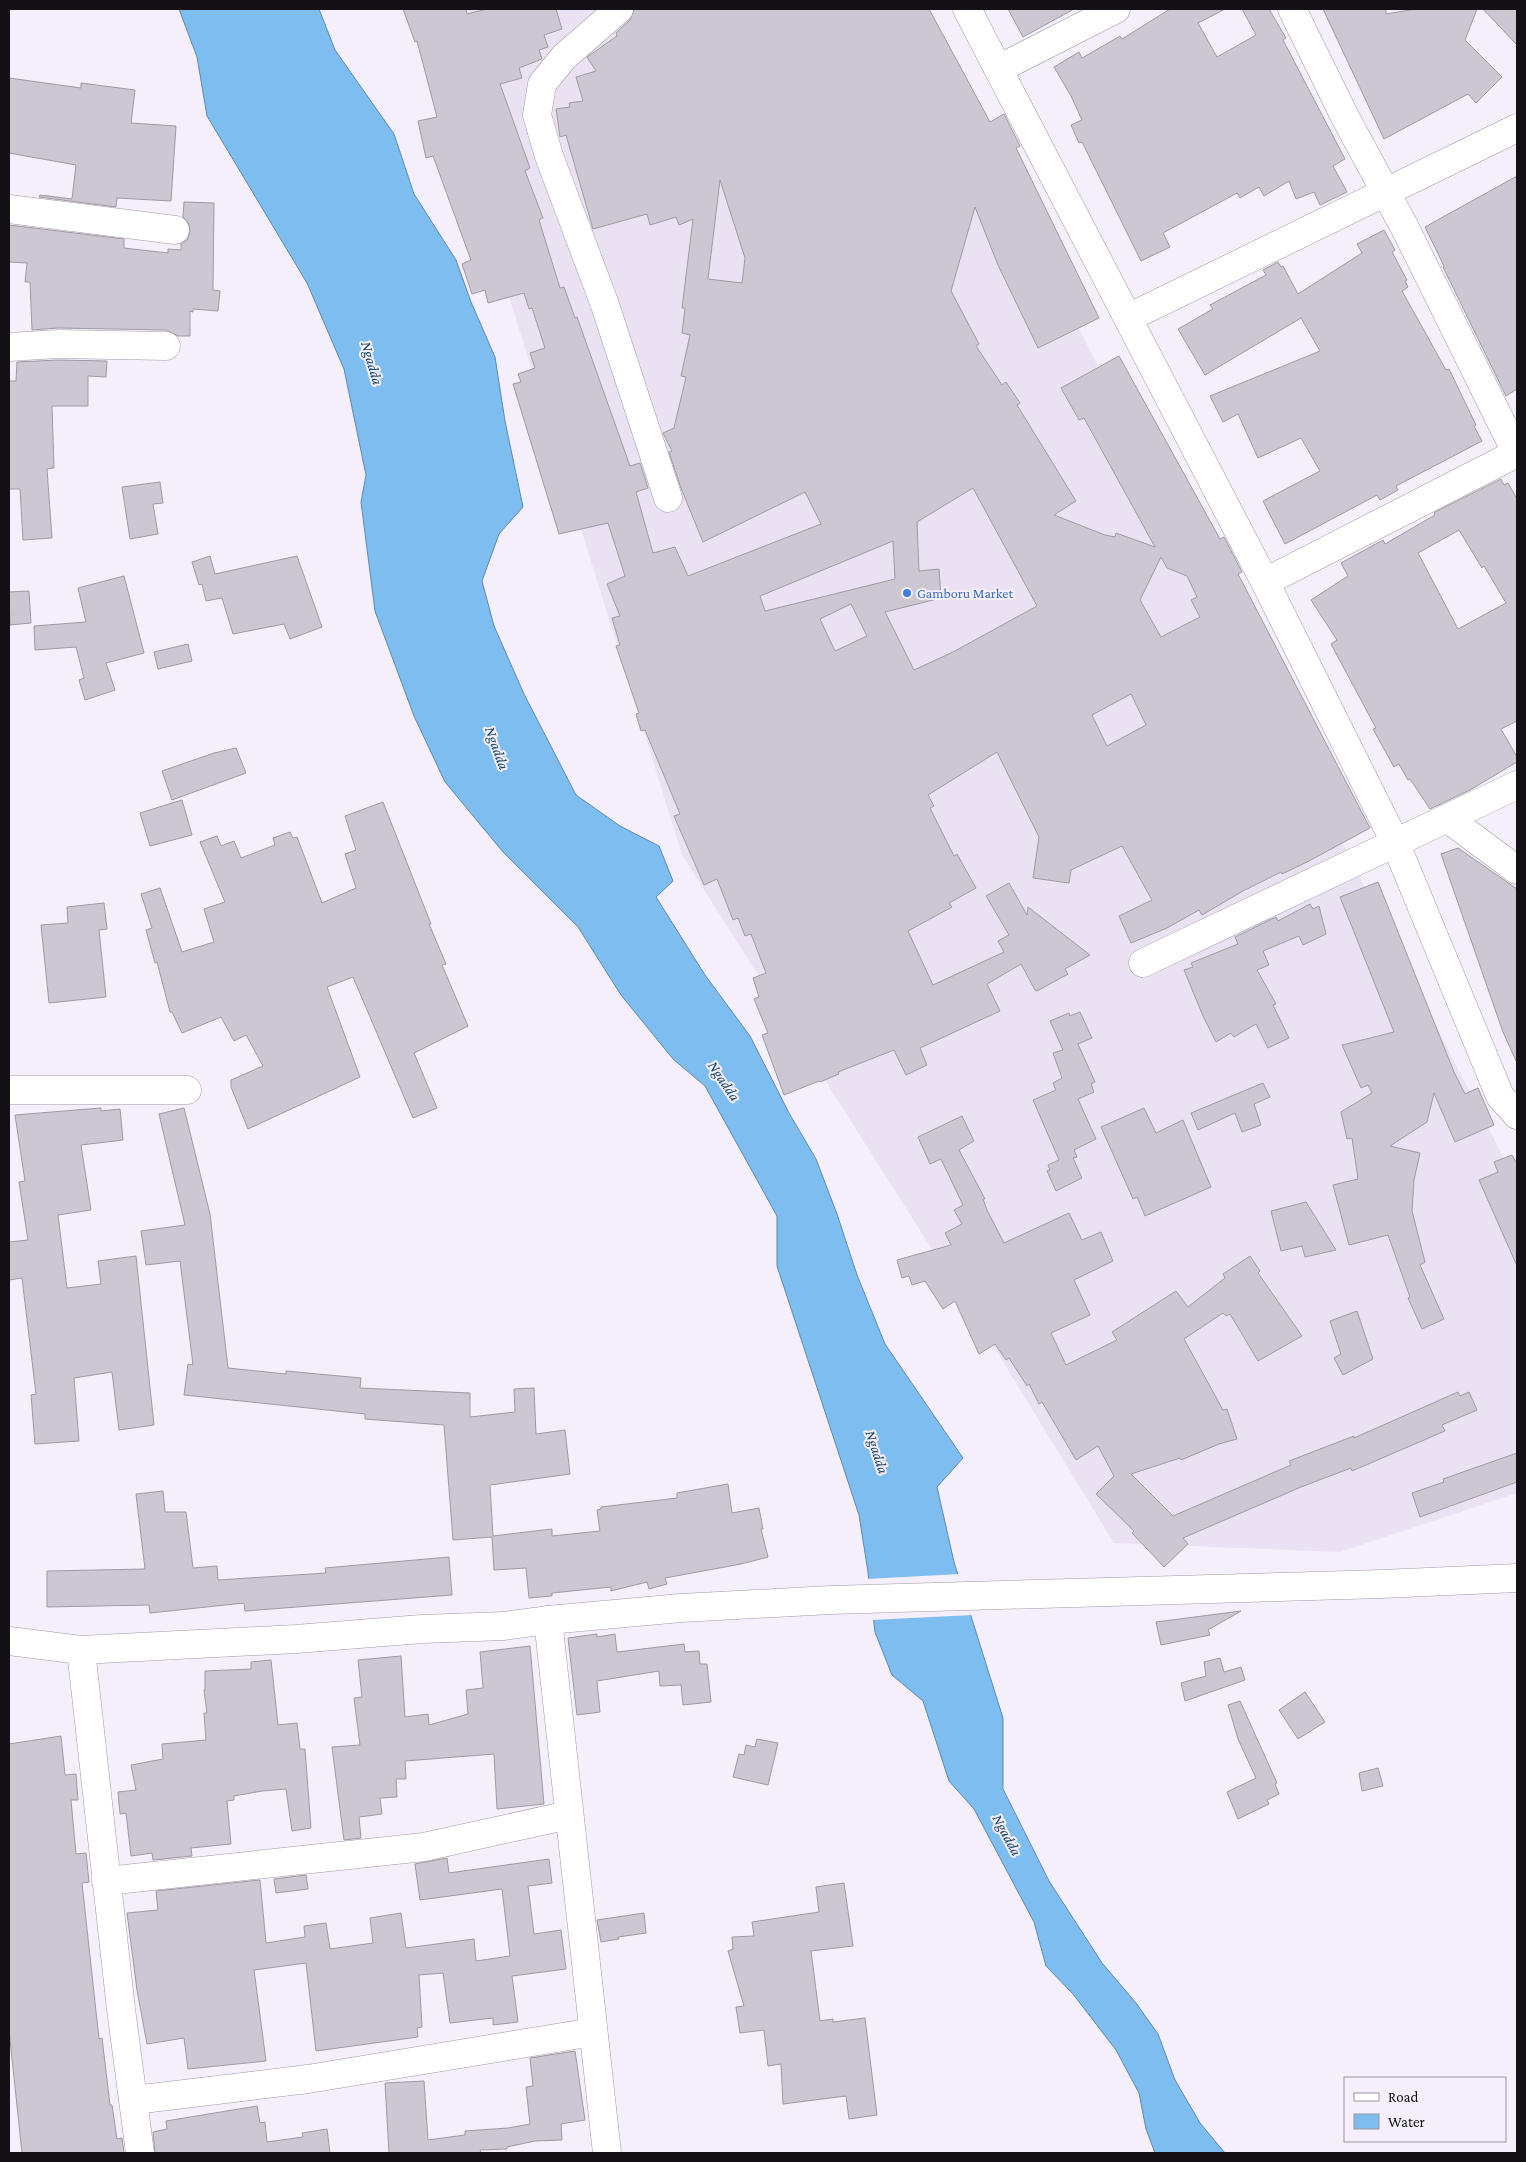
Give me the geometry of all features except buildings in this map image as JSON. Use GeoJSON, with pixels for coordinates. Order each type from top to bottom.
{"type":"FeatureCollection","features":[{"type":"Feature","properties":{"kind":"street"},"geometry":{"type":"LineString","coordinates":[[619,9],[564,57],[542,84],[538,115],[549,156],[605,305],[668,498]]}},
{"type":"Feature","properties":{"kind":"street"},"geometry":{"type":"LineString","coordinates":[[967,9],[1000,68],[1265,582],[1395,842],[1500,1096],[1517,1115]]}},
{"type":"Feature","properties":{"kind":"street"},"geometry":{"type":"LineString","coordinates":[[1000,68],[1116,9]]}},
{"type":"Feature","properties":{"kind":"street"},"geometry":{"type":"LineString","coordinates":[[1265,582],[1517,454],[1385,192],[1344,117],[1292,9]]}},
{"type":"Feature","properties":{"kind":"street"},"geometry":{"type":"LineString","coordinates":[[1128,318],[1517,128]]}},
{"type":"Feature","properties":{"kind":"street"},"geometry":{"type":"LineString","coordinates":[[9,209],[175,230]]}},
{"type":"Feature","properties":{"kind":"street"},"geometry":{"type":"LineString","coordinates":[[9,347],[58,344],[166,346]]}},
{"type":"Feature","properties":{"kind":"street"},"geometry":{"type":"LineString","coordinates":[[1144,963],[1517,785]]}},
{"type":"Feature","properties":{"kind":"street"},"geometry":{"type":"LineString","coordinates":[[1447,818],[1517,870]]}},
{"type":"Feature","properties":{"kind":"street"},"geometry":{"type":"LineString","coordinates":[[9,1090],[187,1090]]}},
{"type":"Feature","properties":{"kind":"street"},"geometry":{"type":"LineString","coordinates":[[9,1641],[81,1650],[296,1639],[422,1629],[504,1626],[548,1620],[681,1608],[831,1600],[1517,1578]]}},
{"type":"Feature","properties":{"kind":"street"},"geometry":{"type":"LineString","coordinates":[[548,1620],[607,2153]]}},
{"type":"Feature","properties":{"kind":"street"},"geometry":{"type":"LineString","coordinates":[[81,1650],[121,2009],[140,2153]]}},
{"type":"Feature","properties":{"kind":"street"},"geometry":{"type":"LineString","coordinates":[[106,1881],[424,1847],[569,1815]]}},
{"type":"Feature","properties":{"kind":"street"},"geometry":{"type":"LineString","coordinates":[[134,2100],[308,2079],[593,2032]]}},
{"type":"Feature","properties":{"kind":"shaded area","name":"Gamboru Market"},"geometry":{"type":"Polygon","coordinates":[[[420,9],[915,9],[1517,1184],[1517,1493],[1340,1552],[1114,1543],[994,1347],[682,855],[420,9]]]}},
{"type":"Feature","properties":{"kind":"water","name":"Ngadda"},"geometry":{"type":"Polygon","coordinates":[[[179,9],[319,9],[335,50],[394,134],[414,194],[456,260],[471,302],[495,357],[505,421],[523,507],[499,534],[482,581],[494,626],[524,694],[576,795],[620,826],[659,846],[673,881],[656,897],[705,975],[750,1036],[789,1113],[816,1159],[857,1275],[885,1344],[963,1458],[937,1487],[954,1562],[1003,1718],[1003,1789],[1049,1881],[1102,1963],[1136,2003],[1158,2034],[1175,2080],[1200,2123],[1225,2153],[1155,2153],[1146,2129],[1139,2093],[1116,2050],[1073,1994],[1046,1966],[1034,1922],[974,1809],[949,1781],[923,1701],[892,1675],[875,1632],[859,1515],[777,1266],[777,1216],[705,1086],[673,1059],[621,995],[578,927],[503,852],[445,782],[414,716],[375,611],[361,502],[366,475],[344,369],[307,283],[207,116],[197,57],[179,9]]]}},
{"type":"Feature","properties":{"kind":"pier"},"geometry":{"type":"Polygon","coordinates":[[[960,1574],[973,1615],[871,1620],[866,1579],[960,1574]]]}},
{"type":"Feature","properties":{"kind":"place","name":"Gamboru Market"},"geometry":{"type":"Point","coordinates":[907,593]}}]}
